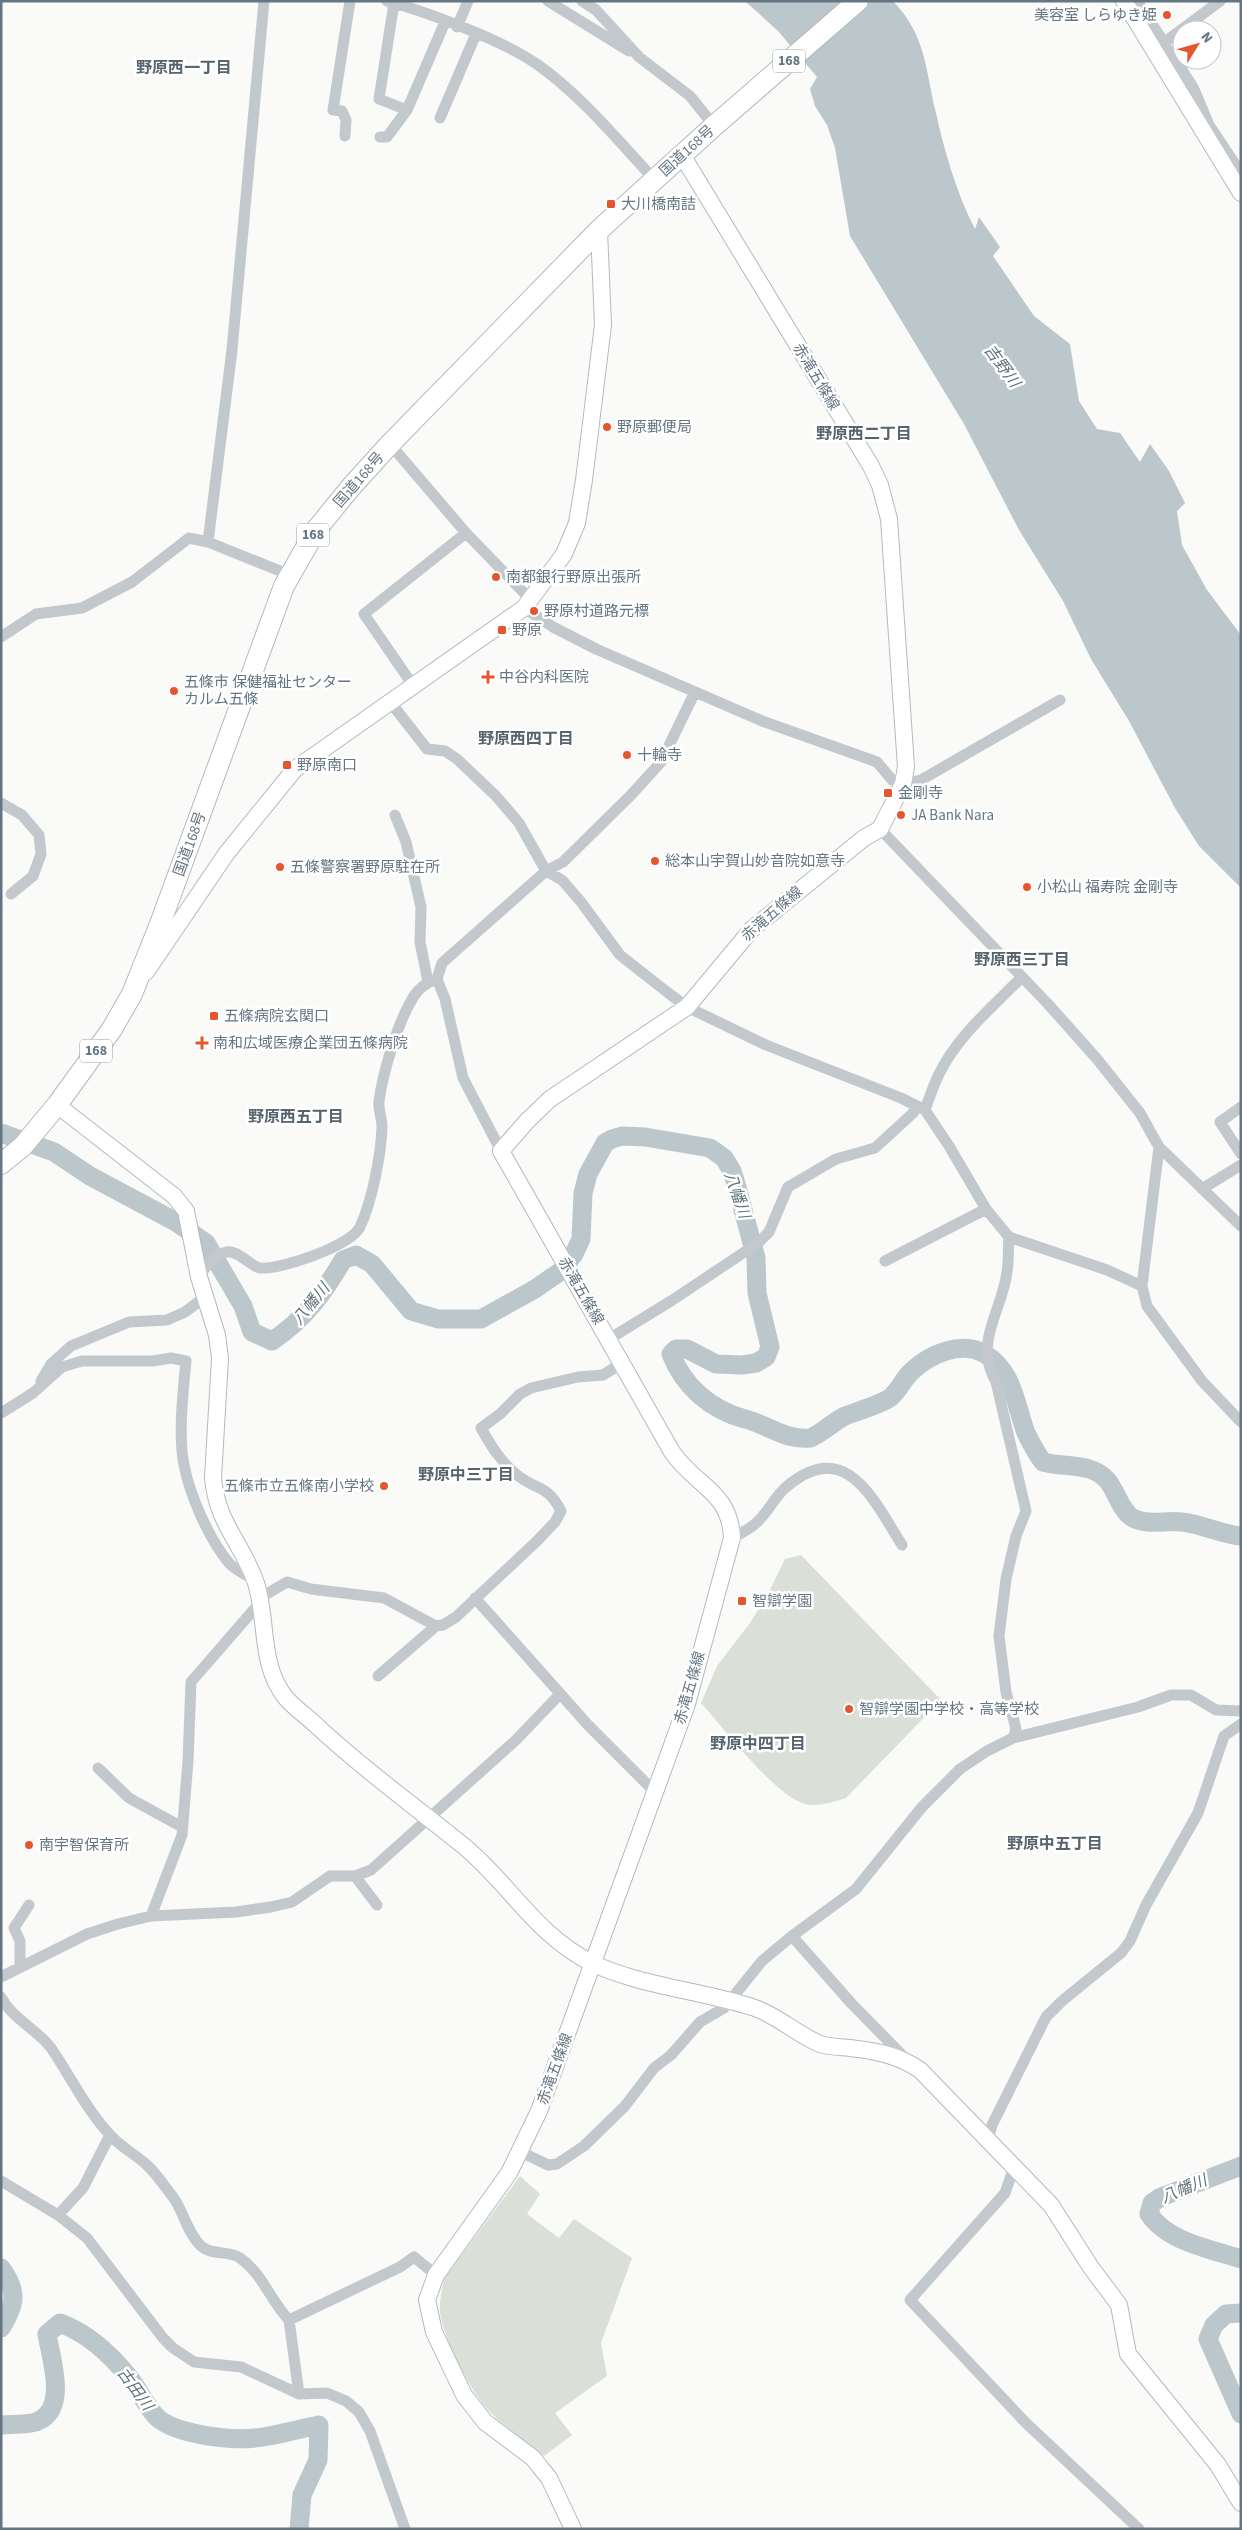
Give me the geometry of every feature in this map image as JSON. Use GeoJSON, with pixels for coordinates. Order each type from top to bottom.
{"type":"FeatureCollection","features":[{"type":"Feature","properties":{"kind":"highway","name":"国道168号"},"geometry":{"type":"LineString","coordinates":[[1,1164],[28,1139],[57,1105],[112,1029],[132,994],[160,924],[266,633],[290,574],[316,530],[350,486],[599,230],[717,123],[858,1]]}},
{"type":"Feature","properties":{"kind":"street"},"geometry":{"type":"LineString","coordinates":[[208,542],[232,350],[264,1]]}},
{"type":"Feature","properties":{"kind":"street"},"geometry":{"type":"LineString","coordinates":[[345,136],[346,120],[342,111],[333,110],[350,1]]}},
{"type":"Feature","properties":{"kind":"street"},"geometry":{"type":"LineString","coordinates":[[457,27],[468,1]]}},
{"type":"Feature","properties":{"kind":"street"},"geometry":{"type":"LineString","coordinates":[[548,1],[639,56],[690,96],[717,123]]}},
{"type":"Feature","properties":{"kind":"street"},"geometry":{"type":"LineString","coordinates":[[582,1],[596,10],[639,56]]}},
{"type":"Feature","properties":{"kind":"street"},"geometry":{"type":"LineString","coordinates":[[1124,1],[1241,193]]}},
{"type":"Feature","properties":{"kind":"street"},"geometry":{"type":"LineString","coordinates":[[1137,1],[1165,42],[1192,87],[1209,124],[1241,173]]}},
{"type":"Feature","properties":{"kind":"street"},"geometry":{"type":"LineString","coordinates":[[1165,42],[1220,1]]}},
{"type":"Feature","properties":{"kind":"street"},"geometry":{"type":"LineString","coordinates":[[407,110],[379,99],[391,2],[476,34],[537,64],[567,89],[655,180]]}},
{"type":"Feature","properties":{"kind":"street"},"geometry":{"type":"LineString","coordinates":[[380,137],[387,137],[407,110],[445,22]]}},
{"type":"Feature","properties":{"kind":"street"},"geometry":{"type":"LineString","coordinates":[[440,118],[476,34]]}},
{"type":"Feature","properties":{"kind":"street","name":"赤滝五條線"},"geometry":{"type":"LineString","coordinates":[[573,2529],[549,2478],[533,2458],[485,2422],[474,2411],[454,2378],[429,2317],[427,2300],[436,2275],[488,2206],[521,2152],[539,2112],[687,1704],[732,1538],[728,1512],[718,1497],[681,1465],[501,1151],[527,1121],[550,1099],[688,1007],[743,938],[760,922],[864,838],[880,829],[903,784],[905,749],[889,519],[880,485],[682,155]]}},
{"type":"Feature","properties":{"kind":"street"},"geometry":{"type":"LineString","coordinates":[[132,994],[226,854],[295,769],[414,687],[528,604],[564,554],[577,523],[603,325],[599,230]]}},
{"type":"Feature","properties":{"kind":"street"},"geometry":{"type":"LineString","coordinates":[[390,444],[528,604],[553,627],[596,649],[762,721],[877,762],[892,780],[903,784],[921,780],[1060,700]]}},
{"type":"Feature","properties":{"kind":"street"},"geometry":{"type":"LineString","coordinates":[[414,687],[364,614],[466,533]]}},
{"type":"Feature","properties":{"kind":"street"},"geometry":{"type":"LineString","coordinates":[[1,637],[36,614],[82,608],[132,582],[189,538],[208,542],[290,574]]}},
{"type":"Feature","properties":{"kind":"street"},"geometry":{"type":"LineString","coordinates":[[201,1267],[230,1252],[257,1267],[270,1268],[335,1246],[359,1230],[370,1204],[382,1126],[379,1103],[389,1055],[414,996],[432,980],[442,963],[546,871],[563,862],[631,795],[661,762],[695,692]]}},
{"type":"Feature","properties":{"kind":"street"},"geometry":{"type":"LineString","coordinates":[[391,703],[427,749],[445,751],[457,759],[496,796],[519,824],[546,871],[562,880],[581,902],[620,955],[688,1007],[766,1045],[921,1108],[949,1146],[986,1208],[1010,1237],[1107,1270],[1142,1286]]}},
{"type":"Feature","properties":{"kind":"street"},"geometry":{"type":"LineString","coordinates":[[1,803],[22,815],[38,835],[41,854],[33,876],[10,894]]}},
{"type":"Feature","properties":{"kind":"street"},"geometry":{"type":"LineString","coordinates":[[395,815],[406,842],[422,907],[420,942],[432,980],[445,999],[463,1078],[501,1151]]}},
{"type":"Feature","properties":{"kind":"street"},"geometry":{"type":"LineString","coordinates":[[880,829],[1097,1059],[1140,1113],[1159,1147],[1241,1226]]}},
{"type":"Feature","properties":{"kind":"street"},"geometry":{"type":"LineString","coordinates":[[609,1339],[671,1301],[758,1243],[769,1232],[788,1187],[836,1159],[875,1148],[921,1108],[953,1051],[986,1013],[1021,978]]}},
{"type":"Feature","properties":{"kind":"street"},"geometry":{"type":"LineString","coordinates":[[57,1105],[174,1196],[186,1211],[201,1267],[205,1297],[217,1335],[220,1358],[213,1478],[215,1496],[218,1509],[255,1580],[260,1598],[266,1652],[273,1679],[286,1699],[341,1748],[428,1820],[462,1845],[537,1924],[565,1946],[593,1964],[650,1982],[730,2000],[759,2009],[820,2044],[893,2055],[920,2070],[1051,2205],[1090,2266],[1113,2294],[1119,2305],[1128,2354],[1218,2464],[1241,2502]]}},
{"type":"Feature","properties":{"kind":"street"},"geometry":{"type":"LineString","coordinates":[[1239,1147],[1220,1122],[1241,1107]]}},
{"type":"Feature","properties":{"kind":"street"},"geometry":{"type":"LineString","coordinates":[[1159,1147],[1142,1286],[1147,1306],[1202,1381],[1241,1422]]}},
{"type":"Feature","properties":{"kind":"street"},"geometry":{"type":"LineString","coordinates":[[1202,1190],[1241,1165]]}},
{"type":"Feature","properties":{"kind":"street"},"geometry":{"type":"LineString","coordinates":[[885,1262],[986,1208]]}},
{"type":"Feature","properties":{"kind":"street"},"geometry":{"type":"LineString","coordinates":[[1010,1237],[1007,1254],[1008,1270],[1000,1301],[988,1329],[987,1367],[996,1382],[1026,1511],[1016,1536],[1006,1579],[999,1636],[1006,1692],[1016,1730],[1013,1738]]}},
{"type":"Feature","properties":{"kind":"street"},"geometry":{"type":"LineString","coordinates":[[33,1393],[51,1364],[72,1346],[129,1322],[167,1320],[185,1312],[205,1297]]}},
{"type":"Feature","properties":{"kind":"street"},"geometry":{"type":"LineString","coordinates":[[1,1413],[33,1393],[62,1367],[82,1361],[153,1361],[171,1358],[186,1361],[182,1400],[184,1464],[192,1495],[213,1538],[230,1564],[255,1580]]}},
{"type":"Feature","properties":{"kind":"street"},"geometry":{"type":"LineString","coordinates":[[378,1676],[436,1626],[444,1625],[456,1617],[556,1522],[561,1511],[553,1495],[518,1476],[500,1460],[481,1428],[500,1414],[520,1394],[531,1388],[603,1375],[622,1363]]}},
{"type":"Feature","properties":{"kind":"street"},"geometry":{"type":"LineString","coordinates":[[732,1538],[756,1524],[786,1488],[809,1474],[828,1469],[852,1475],[866,1489],[902,1545]]}},
{"type":"Feature","properties":{"kind":"street"},"geometry":{"type":"LineString","coordinates":[[152,1916],[182,1835],[188,1761],[191,1682],[256,1607],[260,1598],[287,1582],[311,1589],[384,1598],[436,1626]]}},
{"type":"Feature","properties":{"kind":"street"},"geometry":{"type":"LineString","coordinates":[[476,1598],[560,1694],[656,1793]]}},
{"type":"Feature","properties":{"kind":"street"},"geometry":{"type":"LineString","coordinates":[[1,1977],[87,1934],[152,1916],[236,1912],[271,1907],[292,1902],[330,1876],[355,1876],[371,1870],[516,1740],[560,1694]]}},
{"type":"Feature","properties":{"kind":"street"},"geometry":{"type":"LineString","coordinates":[[521,2152],[548,2165],[557,2164],[584,2146],[625,2106],[654,2068],[671,2055],[700,2022],[724,2008],[762,1961],[792,1936],[856,1889],[922,1806],[960,1769],[1013,1738],[1184,1694],[1191,1695],[1216,1710],[1241,1710]]}},
{"type":"Feature","properties":{"kind":"street"},"geometry":{"type":"LineString","coordinates":[[988,2140],[992,2125],[1046,2017],[1062,2001],[1121,1953],[1130,1941],[1146,1905],[1198,1812],[1224,1736],[1241,1724]]}},
{"type":"Feature","properties":{"kind":"street"},"geometry":{"type":"LineString","coordinates":[[98,1768],[129,1798],[182,1827]]}},
{"type":"Feature","properties":{"kind":"street"},"geometry":{"type":"LineString","coordinates":[[355,1876],[377,1905]]}},
{"type":"Feature","properties":{"kind":"street"},"geometry":{"type":"LineString","coordinates":[[20,1967],[20,1941],[14,1928],[29,1905]]}},
{"type":"Feature","properties":{"kind":"street"},"geometry":{"type":"LineString","coordinates":[[792,1936],[845,1996],[910,2063]]}},
{"type":"Feature","properties":{"kind":"street"},"geometry":{"type":"LineString","coordinates":[[1,1998],[14,2016],[38,2032],[51,2048],[110,2135],[149,2166],[181,2207],[192,2235],[201,2246],[208,2250],[239,2256],[251,2268],[289,2320],[299,2394]]}},
{"type":"Feature","properties":{"kind":"street"},"geometry":{"type":"LineString","coordinates":[[58,2215],[83,2188],[110,2135]]}},
{"type":"Feature","properties":{"kind":"street"},"geometry":{"type":"LineString","coordinates":[[1014,2167],[1005,2193],[910,2300],[1026,2423],[1139,2529]]}},
{"type":"Feature","properties":{"kind":"street"},"geometry":{"type":"LineString","coordinates":[[1,2181],[58,2215],[87,2238],[162,2338],[194,2362],[240,2367],[299,2394],[327,2393],[346,2401],[359,2412],[370,2430],[405,2529]]}},
{"type":"Feature","properties":{"kind":"street"},"geometry":{"type":"LineString","coordinates":[[289,2320],[400,2267],[414,2257],[436,2275]]}},
{"type":"Feature","properties":{"kind":"shaded area"},"geometry":{"type":"Polygon","coordinates":[[[801,1555],[941,1700],[846,1798],[815,1805],[805,1804],[779,1788],[750,1759],[701,1703],[717,1666],[750,1623],[769,1592],[785,1559],[801,1555]]]}},
{"type":"Feature","properties":{"kind":"shaded area"},"geometry":{"type":"Polygon","coordinates":[[[520,2176],[540,2194],[527,2214],[559,2238],[574,2219],[632,2258],[601,2343],[607,2376],[555,2413],[572,2435],[544,2456],[503,2424],[490,2412],[474,2392],[459,2366],[447,2338],[440,2313],[440,2300],[444,2279],[520,2176]]]}},
{"type":"Feature","properties":{"kind":"water","name":"吉野川"},"geometry":{"type":"Polygon","coordinates":[[[745,1],[893,1],[904,14],[919,41],[947,157],[962,202],[975,229],[979,217],[1000,247],[993,256],[1034,316],[1070,344],[1079,401],[1097,429],[1120,433],[1140,462],[1150,444],[1169,471],[1185,503],[1177,511],[1182,545],[1207,590],[1241,635],[1241,888],[1199,846],[1175,808],[1129,721],[1091,659],[1063,601],[1019,530],[964,424],[850,236],[835,148],[827,125],[815,106],[810,89],[817,77],[778,31],[745,1]]]}},
{"type":"Feature","properties":{"kind":"waterway","name":"八幡川"},"geometry":{"type":"LineString","coordinates":[[1,1133],[54,1152],[90,1176],[176,1222],[206,1243],[243,1306],[252,1332],[272,1341],[304,1315],[328,1284],[343,1260],[356,1255],[372,1264],[411,1311],[438,1319],[481,1319],[535,1289],[561,1271],[574,1254],[581,1239],[583,1193],[588,1174],[605,1143],[622,1136],[645,1137],[710,1148],[724,1158],[732,1171],[737,1187],[756,1258],[757,1293],[770,1347],[766,1357],[756,1363],[742,1365],[716,1364],[687,1349],[676,1349],[671,1354],[677,1366],[683,1377],[700,1396],[721,1410],[785,1435],[810,1438],[845,1416],[888,1399],[909,1374],[919,1365],[937,1354],[966,1348],[976,1350],[995,1361],[1008,1379],[1026,1433],[1043,1462],[1077,1466],[1101,1474],[1110,1484],[1125,1511],[1133,1518],[1145,1522],[1189,1523],[1241,1536]]}},
{"type":"Feature","properties":{"kind":"waterway","name":"八幡川"},"geometry":{"type":"LineString","coordinates":[[1241,2166],[1161,2197],[1152,2203],[1149,2214],[1157,2224],[1178,2238],[1203,2248],[1241,2259]]}},
{"type":"Feature","properties":{"kind":"waterway","name":"古田川"},"geometry":{"type":"LineString","coordinates":[[1,2268],[10,2284],[13,2298],[10,2312],[1,2328]]}},
{"type":"Feature","properties":{"kind":"waterway","name":"八幡川"},"geometry":{"type":"LineString","coordinates":[[1241,2313],[1226,2314],[1214,2325],[1208,2339],[1241,2414]]}},
{"type":"Feature","properties":{"kind":"waterway","name":"古田川"},"geometry":{"type":"LineString","coordinates":[[1,2425],[36,2422],[46,2416],[52,2407],[55,2383],[47,2334],[60,2323],[89,2338],[106,2352],[135,2385],[154,2414],[173,2427],[201,2435],[244,2439],[271,2436],[319,2425],[318,2460],[302,2495],[299,2529]]}},
{"type":"Feature","properties":{"kind":"place","name":"美容室 しらゆき姫"},"geometry":{"type":"Point","coordinates":[1167,15]}},
{"type":"Feature","properties":{"kind":"place","name":"大川橋南詰"},"geometry":{"type":"Point","coordinates":[611,204]}},
{"type":"Feature","properties":{"kind":"place","name":"野原郵便局"},"geometry":{"type":"Point","coordinates":[607,427]}},
{"type":"Feature","properties":{"kind":"place","name":"南都銀行野原出張所"},"geometry":{"type":"Point","coordinates":[496,577]}},
{"type":"Feature","properties":{"kind":"place","name":"野原村道路元標"},"geometry":{"type":"Point","coordinates":[534,611]}},
{"type":"Feature","properties":{"kind":"place","name":"野原"},"geometry":{"type":"Point","coordinates":[502,630]}},
{"type":"Feature","properties":{"kind":"place","name":"中谷内科医院"},"geometry":{"type":"Point","coordinates":[488,677]}},
{"type":"Feature","properties":{"kind":"place","name":"五條市 保健福祉センター カルム五條"},"geometry":{"type":"Point","coordinates":[174,691]}},
{"type":"Feature","properties":{"kind":"place","name":"十輪寺"},"geometry":{"type":"Point","coordinates":[627,755]}},
{"type":"Feature","properties":{"kind":"place","name":"野原南口"},"geometry":{"type":"Point","coordinates":[287,765]}},
{"type":"Feature","properties":{"kind":"place","name":"金剛寺"},"geometry":{"type":"Point","coordinates":[888,793]}},
{"type":"Feature","properties":{"kind":"place","name":"JA Bank Nara"},"geometry":{"type":"Point","coordinates":[901,815]}},
{"type":"Feature","properties":{"kind":"place","name":"総本山宇賀山妙音院如意寺"},"geometry":{"type":"Point","coordinates":[655,861]}},
{"type":"Feature","properties":{"kind":"place","name":"五條警察署野原駐在所"},"geometry":{"type":"Point","coordinates":[280,867]}},
{"type":"Feature","properties":{"kind":"place","name":"小松山 福寿院 金剛寺"},"geometry":{"type":"Point","coordinates":[1027,887]}},
{"type":"Feature","properties":{"kind":"place","name":"五條病院玄関口"},"geometry":{"type":"Point","coordinates":[214,1016]}},
{"type":"Feature","properties":{"kind":"place","name":"南和広域医療企業団五條病院"},"geometry":{"type":"Point","coordinates":[202,1043]}},
{"type":"Feature","properties":{"kind":"place","name":"五條市立五條南小学校"},"geometry":{"type":"Point","coordinates":[384,1486]}},
{"type":"Feature","properties":{"kind":"place","name":"智辯学園"},"geometry":{"type":"Point","coordinates":[742,1601]}},
{"type":"Feature","properties":{"kind":"place","name":"智辯学園中学校・高等学校"},"geometry":{"type":"Point","coordinates":[849,1709]}},
{"type":"Feature","properties":{"kind":"place","name":"南宇智保育所"},"geometry":{"type":"Point","coordinates":[29,1845]}},
{"type":"Feature","properties":{"kind":"district","name":"野原西一丁目"},"geometry":{"type":"Point","coordinates":[184,68]}},
{"type":"Feature","properties":{"kind":"district","name":"野原西二丁目"},"geometry":{"type":"Point","coordinates":[864,434]}},
{"type":"Feature","properties":{"kind":"district","name":"野原西四丁目"},"geometry":{"type":"Point","coordinates":[526,739]}},
{"type":"Feature","properties":{"kind":"district","name":"野原西三丁目"},"geometry":{"type":"Point","coordinates":[1022,960]}},
{"type":"Feature","properties":{"kind":"district","name":"野原西五丁目"},"geometry":{"type":"Point","coordinates":[296,1117]}},
{"type":"Feature","properties":{"kind":"district","name":"野原中三丁目"},"geometry":{"type":"Point","coordinates":[466,1475]}},
{"type":"Feature","properties":{"kind":"district","name":"野原中四丁目"},"geometry":{"type":"Point","coordinates":[758,1744]}},
{"type":"Feature","properties":{"kind":"district","name":"野原中五丁目"},"geometry":{"type":"Point","coordinates":[1055,1844]}}]}
